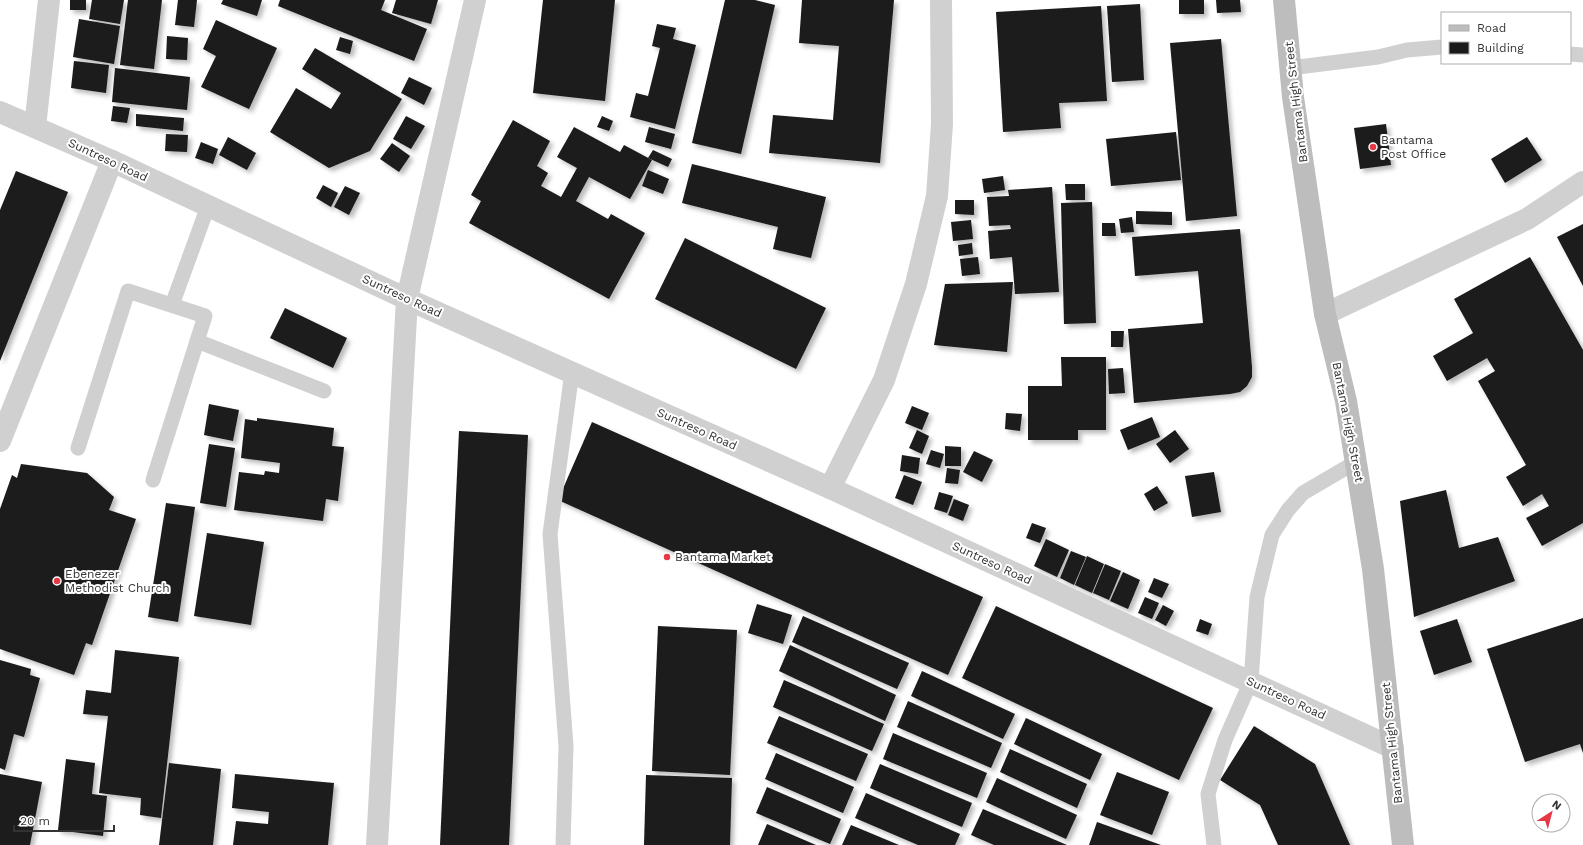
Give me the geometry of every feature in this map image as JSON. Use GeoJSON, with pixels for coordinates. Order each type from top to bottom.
{"type":"FeatureCollection","features":[{"type":"Feature","properties":{"kind":"main road","name":"Bantama High Street"},"geometry":{"type":"LineString","coordinates":[[1284,0],[1293,98],[1325,314],[1346,401],[1373,569],[1403,845]]}},
{"type":"Feature","properties":{"kind":"street"},"geometry":{"type":"LineString","coordinates":[[36,127],[49,0]]}},
{"type":"Feature","properties":{"kind":"street"},"geometry":{"type":"LineString","coordinates":[[377,845],[407,299],[475,0]]}},
{"type":"Feature","properties":{"kind":"street"},"geometry":{"type":"LineString","coordinates":[[830,488],[884,380],[916,284],[937,196],[942,124],[941,0]]}},
{"type":"Feature","properties":{"kind":"street","name":"Suntreso Road"},"geometry":{"type":"LineString","coordinates":[[0,112],[112,161],[407,299],[830,488],[1393,748]]}},
{"type":"Feature","properties":{"kind":"street"},"geometry":{"type":"LineString","coordinates":[[0,441],[112,161]]}},
{"type":"Feature","properties":{"kind":"street"},"geometry":{"type":"LineString","coordinates":[[1325,314],[1527,219],[1583,182]]}},
{"type":"Feature","properties":{"kind":"lane"},"geometry":{"type":"LineString","coordinates":[[1290,68],[1378,57],[1407,50],[1441,47]]}},
{"type":"Feature","properties":{"kind":"lane"},"geometry":{"type":"LineString","coordinates":[[1571,54],[1583,55]]}},
{"type":"Feature","properties":{"kind":"lane"},"geometry":{"type":"LineString","coordinates":[[172,305],[208,206]]}},
{"type":"Feature","properties":{"kind":"lane"},"geometry":{"type":"LineString","coordinates":[[78,448],[128,291],[205,316],[153,480]]}},
{"type":"Feature","properties":{"kind":"lane"},"geometry":{"type":"LineString","coordinates":[[197,341],[324,391]]}},
{"type":"Feature","properties":{"kind":"lane"},"geometry":{"type":"LineString","coordinates":[[564,845],[566,746],[550,534],[572,372]]}},
{"type":"Feature","properties":{"kind":"lane"},"geometry":{"type":"LineString","coordinates":[[1214,845],[1208,794],[1225,740],[1251,682],[1257,597],[1272,535],[1288,510],[1303,493],[1356,462]]}},
{"type":"Feature","properties":{"kind":"building"},"geometry":{"type":"Polygon","coordinates":[[[70,0],[86,0],[86,10],[70,10],[70,0]]]}},
{"type":"Feature","properties":{"kind":"building"},"geometry":{"type":"Polygon","coordinates":[[[92,0],[124,0],[120,24],[89,19],[92,0]]]}},
{"type":"Feature","properties":{"kind":"building"},"geometry":{"type":"Polygon","coordinates":[[[128,0],[162,0],[154,69],[120,65],[128,0]]]}},
{"type":"Feature","properties":{"kind":"building"},"geometry":{"type":"Polygon","coordinates":[[[178,0],[197,0],[194,27],[175,25],[178,0]]]}},
{"type":"Feature","properties":{"kind":"building"},"geometry":{"type":"Polygon","coordinates":[[[223,0],[262,0],[257,16],[221,4],[223,0]]]}},
{"type":"Feature","properties":{"kind":"building"},"geometry":{"type":"Polygon","coordinates":[[[280,0],[385,0],[381,10],[427,29],[414,61],[278,6],[280,0]]]}},
{"type":"Feature","properties":{"kind":"building"},"geometry":{"type":"Polygon","coordinates":[[[396,0],[438,0],[431,24],[392,13],[396,0]]]}},
{"type":"Feature","properties":{"kind":"building"},"geometry":{"type":"Polygon","coordinates":[[[543,0],[615,0],[605,101],[533,93],[543,0]]]}},
{"type":"Feature","properties":{"kind":"building"},"geometry":{"type":"Polygon","coordinates":[[[725,0],[755,0],[775,5],[741,154],[692,143],[725,0]]]}},
{"type":"Feature","properties":{"kind":"building"},"geometry":{"type":"Polygon","coordinates":[[[802,0],[894,0],[880,163],[769,153],[773,115],[833,120],[839,46],[799,43],[802,0]]]}},
{"type":"Feature","properties":{"kind":"building"},"geometry":{"type":"Polygon","coordinates":[[[1179,0],[1204,0],[1204,14],[1179,14],[1179,0]]]}},
{"type":"Feature","properties":{"kind":"building"},"geometry":{"type":"Polygon","coordinates":[[[1216,0],[1240,0],[1241,12],[1217,13],[1216,0]]]}},
{"type":"Feature","properties":{"kind":"building"},"geometry":{"type":"Polygon","coordinates":[[[1140,4],[1144,80],[1112,82],[1107,6],[1140,4]]]}},
{"type":"Feature","properties":{"kind":"building"},"geometry":{"type":"Polygon","coordinates":[[[1101,6],[1107,101],[1059,103],[1061,128],[1003,132],[996,12],[1101,6]]]}},
{"type":"Feature","properties":{"kind":"building"},"geometry":{"type":"Polygon","coordinates":[[[79,19],[120,26],[114,64],[73,57],[79,19]]]}},
{"type":"Feature","properties":{"kind":"building"},"geometry":{"type":"Polygon","coordinates":[[[216,20],[277,48],[249,109],[201,87],[216,56],[203,49],[216,20]]]}},
{"type":"Feature","properties":{"kind":"building"},"geometry":{"type":"Polygon","coordinates":[[[657,24],[676,28],[673,39],[696,45],[675,129],[630,117],[636,93],[648,96],[660,48],[652,46],[657,24]]]}},
{"type":"Feature","properties":{"kind":"building"},"geometry":{"type":"Polygon","coordinates":[[[167,36],[188,38],[187,60],[166,59],[167,36]]]}},
{"type":"Feature","properties":{"kind":"building"},"geometry":{"type":"Polygon","coordinates":[[[340,37],[353,41],[350,54],[336,50],[340,37]]]}},
{"type":"Feature","properties":{"kind":"building"},"geometry":{"type":"Polygon","coordinates":[[[1221,39],[1237,216],[1186,221],[1170,43],[1221,39]]]}},
{"type":"Feature","properties":{"kind":"building"},"geometry":{"type":"Polygon","coordinates":[[[315,48],[402,99],[370,151],[329,168],[270,132],[296,88],[331,109],[341,93],[302,69],[315,48]]]}},
{"type":"Feature","properties":{"kind":"building"},"geometry":{"type":"Polygon","coordinates":[[[74,61],[109,65],[106,93],[71,88],[74,61]]]}},
{"type":"Feature","properties":{"kind":"building"},"geometry":{"type":"Polygon","coordinates":[[[115,68],[190,77],[187,110],[112,102],[115,68]]]}},
{"type":"Feature","properties":{"kind":"building"},"geometry":{"type":"Polygon","coordinates":[[[409,77],[432,88],[424,105],[401,93],[409,77]]]}},
{"type":"Feature","properties":{"kind":"building"},"geometry":{"type":"Polygon","coordinates":[[[113,106],[130,108],[127,123],[111,121],[113,106]]]}},
{"type":"Feature","properties":{"kind":"building"},"geometry":{"type":"Polygon","coordinates":[[[136,114],[184,118],[183,131],[136,126],[136,114]]]}},
{"type":"Feature","properties":{"kind":"building"},"geometry":{"type":"Polygon","coordinates":[[[406,116],[425,126],[411,149],[393,139],[406,116]]]}},
{"type":"Feature","properties":{"kind":"building"},"geometry":{"type":"Polygon","coordinates":[[[602,116],[613,121],[609,131],[597,127],[602,116]]]}},
{"type":"Feature","properties":{"kind":"building"},"geometry":{"type":"Polygon","coordinates":[[[513,120],[550,141],[537,166],[548,173],[541,186],[561,197],[577,168],[557,157],[574,127],[620,152],[624,145],[652,160],[630,199],[589,177],[576,201],[608,219],[611,214],[645,233],[609,299],[469,223],[481,201],[471,195],[513,120]]]}},
{"type":"Feature","properties":{"kind":"building","name":"Bantama Post Office"},"geometry":{"type":"Polygon","coordinates":[[[1386,124],[1391,165],[1360,169],[1354,128],[1386,124]]]}},
{"type":"Feature","properties":{"kind":"building"},"geometry":{"type":"Polygon","coordinates":[[[649,127],[675,134],[671,149],[645,142],[649,127]]]}},
{"type":"Feature","properties":{"kind":"building"},"geometry":{"type":"Polygon","coordinates":[[[1176,132],[1181,180],[1111,186],[1106,139],[1176,132]]]}},
{"type":"Feature","properties":{"kind":"building"},"geometry":{"type":"Polygon","coordinates":[[[166,134],[188,135],[187,152],[165,151],[166,134]]]}},
{"type":"Feature","properties":{"kind":"building"},"geometry":{"type":"Polygon","coordinates":[[[228,137],[256,153],[247,170],[219,155],[228,137]]]}},
{"type":"Feature","properties":{"kind":"building"},"geometry":{"type":"Polygon","coordinates":[[[1527,137],[1542,160],[1505,183],[1491,159],[1527,137]]]}},
{"type":"Feature","properties":{"kind":"building"},"geometry":{"type":"Polygon","coordinates":[[[201,142],[218,149],[213,164],[195,158],[201,142]]]}},
{"type":"Feature","properties":{"kind":"building"},"geometry":{"type":"Polygon","coordinates":[[[392,143],[410,156],[399,172],[380,159],[392,143]]]}},
{"type":"Feature","properties":{"kind":"building"},"geometry":{"type":"Polygon","coordinates":[[[653,150],[672,159],[668,167],[648,158],[653,150]]]}},
{"type":"Feature","properties":{"kind":"building"},"geometry":{"type":"Polygon","coordinates":[[[692,164],[826,197],[811,258],[773,249],[778,227],[682,203],[692,164]]]}},
{"type":"Feature","properties":{"kind":"building"},"geometry":{"type":"Polygon","coordinates":[[[648,170],[669,179],[663,194],[642,186],[648,170]]]}},
{"type":"Feature","properties":{"kind":"building"},"geometry":{"type":"Polygon","coordinates":[[[16,171],[68,192],[0,361],[0,210],[16,171]]]}},
{"type":"Feature","properties":{"kind":"building"},"geometry":{"type":"Polygon","coordinates":[[[1003,176],[1005,190],[984,193],[982,179],[1003,176]]]}},
{"type":"Feature","properties":{"kind":"building"},"geometry":{"type":"Polygon","coordinates":[[[1065,184],[1085,184],[1085,200],[1066,200],[1065,184]]]}},
{"type":"Feature","properties":{"kind":"building"},"geometry":{"type":"Polygon","coordinates":[[[323,185],[338,193],[331,207],[316,198],[323,185]]]}},
{"type":"Feature","properties":{"kind":"building"},"geometry":{"type":"Polygon","coordinates":[[[345,186],[360,193],[349,215],[334,207],[345,186]]]}},
{"type":"Feature","properties":{"kind":"building"},"geometry":{"type":"Polygon","coordinates":[[[1052,187],[1059,292],[1015,294],[1012,257],[990,259],[988,231],[1011,229],[1010,225],[989,226],[987,197],[1009,196],[1008,190],[1052,187]]]}},
{"type":"Feature","properties":{"kind":"building"},"geometry":{"type":"Polygon","coordinates":[[[955,200],[974,200],[974,215],[955,214],[955,200]]]}},
{"type":"Feature","properties":{"kind":"building"},"geometry":{"type":"Polygon","coordinates":[[[1092,202],[1096,323],[1064,324],[1061,203],[1092,202]]]}},
{"type":"Feature","properties":{"kind":"building"},"geometry":{"type":"Polygon","coordinates":[[[1136,211],[1172,212],[1172,225],[1136,224],[1136,211]]]}},
{"type":"Feature","properties":{"kind":"building"},"geometry":{"type":"Polygon","coordinates":[[[1132,217],[1134,232],[1121,233],[1119,219],[1132,217]]]}},
{"type":"Feature","properties":{"kind":"building"},"geometry":{"type":"Polygon","coordinates":[[[971,220],[973,239],[953,241],[951,222],[971,220]]]}},
{"type":"Feature","properties":{"kind":"building"},"geometry":{"type":"Polygon","coordinates":[[[1102,223],[1115,223],[1116,236],[1102,236],[1102,223]]]}},
{"type":"Feature","properties":{"kind":"building"},"geometry":{"type":"Polygon","coordinates":[[[1583,224],[1583,286],[1557,237],[1583,224]]]}},
{"type":"Feature","properties":{"kind":"building"},"geometry":{"type":"Polygon","coordinates":[[[1240,229],[1252,367],[1252,377],[1247,386],[1240,392],[1230,394],[1134,403],[1128,329],[1203,323],[1198,271],[1135,276],[1132,237],[1240,229]]]}},
{"type":"Feature","properties":{"kind":"building"},"geometry":{"type":"Polygon","coordinates":[[[685,238],[826,308],[796,369],[655,299],[685,238]]]}},
{"type":"Feature","properties":{"kind":"building"},"geometry":{"type":"Polygon","coordinates":[[[972,243],[973,254],[959,256],[958,245],[972,243]]]}},
{"type":"Feature","properties":{"kind":"building"},"geometry":{"type":"Polygon","coordinates":[[[978,257],[980,274],[962,276],[960,259],[978,257]]]}},
{"type":"Feature","properties":{"kind":"building"},"geometry":{"type":"Polygon","coordinates":[[[1530,257],[1583,350],[1583,523],[1542,546],[1526,518],[1549,506],[1542,494],[1523,506],[1506,477],[1526,465],[1478,381],[1495,371],[1487,358],[1447,381],[1433,356],[1473,333],[1454,299],[1530,257]]]}},
{"type":"Feature","properties":{"kind":"building"},"geometry":{"type":"Polygon","coordinates":[[[1013,282],[1007,352],[934,345],[945,284],[1013,282]]]}},
{"type":"Feature","properties":{"kind":"building"},"geometry":{"type":"Polygon","coordinates":[[[285,308],[347,338],[333,368],[270,338],[285,308]]]}},
{"type":"Feature","properties":{"kind":"building"},"geometry":{"type":"Polygon","coordinates":[[[1111,331],[1124,331],[1123,347],[1111,347],[1111,331]]]}},
{"type":"Feature","properties":{"kind":"building"},"geometry":{"type":"Polygon","coordinates":[[[1061,357],[1106,357],[1106,430],[1078,430],[1078,440],[1028,440],[1028,386],[1062,386],[1061,357]]]}},
{"type":"Feature","properties":{"kind":"building"},"geometry":{"type":"Polygon","coordinates":[[[1123,368],[1125,393],[1109,394],[1108,369],[1123,368]]]}},
{"type":"Feature","properties":{"kind":"building"},"geometry":{"type":"Polygon","coordinates":[[[209,404],[239,410],[233,441],[204,435],[209,404]]]}},
{"type":"Feature","properties":{"kind":"building"},"geometry":{"type":"Polygon","coordinates":[[[912,406],[929,413],[922,430],[905,423],[912,406]]]}},
{"type":"Feature","properties":{"kind":"building"},"geometry":{"type":"Polygon","coordinates":[[[1006,413],[1022,414],[1020,431],[1005,429],[1006,413]]]}},
{"type":"Feature","properties":{"kind":"building"},"geometry":{"type":"Polygon","coordinates":[[[1152,417],[1160,437],[1128,450],[1120,430],[1152,417]]]}},
{"type":"Feature","properties":{"kind":"building"},"geometry":{"type":"Polygon","coordinates":[[[257,418],[334,428],[332,446],[344,447],[338,501],[326,499],[323,521],[234,510],[239,472],[264,475],[265,471],[279,473],[280,463],[241,458],[245,419],[257,421],[257,418]]]}},
{"type":"Feature","properties":{"kind":"building"},"geometry":{"type":"Polygon","coordinates":[[[592,422],[983,597],[948,675],[558,500],[592,422]]]}},
{"type":"Feature","properties":{"kind":"building"},"geometry":{"type":"Polygon","coordinates":[[[917,430],[929,436],[922,454],[909,448],[917,430]]]}},
{"type":"Feature","properties":{"kind":"building"},"geometry":{"type":"Polygon","coordinates":[[[1175,430],[1189,449],[1170,463],[1156,444],[1175,430]]]}},
{"type":"Feature","properties":{"kind":"building"},"geometry":{"type":"Polygon","coordinates":[[[459,431],[528,435],[509,845],[440,845],[459,431]]]}},
{"type":"Feature","properties":{"kind":"building"},"geometry":{"type":"Polygon","coordinates":[[[209,444],[235,448],[226,507],[200,503],[209,444]]]}},
{"type":"Feature","properties":{"kind":"building"},"geometry":{"type":"Polygon","coordinates":[[[945,446],[961,447],[961,466],[945,466],[945,446]]]}},
{"type":"Feature","properties":{"kind":"building"},"geometry":{"type":"Polygon","coordinates":[[[931,450],[944,454],[940,468],[926,464],[931,450]]]}},
{"type":"Feature","properties":{"kind":"building"},"geometry":{"type":"Polygon","coordinates":[[[974,451],[993,460],[982,482],[963,472],[974,451]]]}},
{"type":"Feature","properties":{"kind":"building"},"geometry":{"type":"Polygon","coordinates":[[[902,455],[920,458],[918,474],[900,471],[902,455]]]}},
{"type":"Feature","properties":{"kind":"building","name":"Ebenezer Methodist Church"},"geometry":{"type":"Polygon","coordinates":[[[21,464],[87,473],[114,497],[109,510],[136,519],[92,645],[86,643],[74,675],[0,649],[0,509],[12,475],[17,478],[21,464]]]}},
{"type":"Feature","properties":{"kind":"building"},"geometry":{"type":"Polygon","coordinates":[[[947,468],[960,470],[958,484],[945,483],[947,468]]]}},
{"type":"Feature","properties":{"kind":"building"},"geometry":{"type":"Polygon","coordinates":[[[1214,472],[1221,512],[1192,517],[1185,476],[1214,472]]]}},
{"type":"Feature","properties":{"kind":"building"},"geometry":{"type":"Polygon","coordinates":[[[904,475],[922,482],[913,505],[895,498],[904,475]]]}},
{"type":"Feature","properties":{"kind":"building"},"geometry":{"type":"Polygon","coordinates":[[[1157,486],[1168,503],[1154,511],[1144,494],[1157,486]]]}},
{"type":"Feature","properties":{"kind":"building"},"geometry":{"type":"Polygon","coordinates":[[[1446,490],[1459,548],[1498,537],[1515,581],[1414,617],[1400,501],[1446,490]]]}},
{"type":"Feature","properties":{"kind":"building"},"geometry":{"type":"Polygon","coordinates":[[[939,492],[953,496],[947,513],[934,509],[939,492]]]}},
{"type":"Feature","properties":{"kind":"building"},"geometry":{"type":"Polygon","coordinates":[[[954,499],[969,505],[963,521],[948,515],[954,499]]]}},
{"type":"Feature","properties":{"kind":"building"},"geometry":{"type":"Polygon","coordinates":[[[166,503],[195,507],[178,622],[148,617],[166,503]]]}},
{"type":"Feature","properties":{"kind":"building"},"geometry":{"type":"Polygon","coordinates":[[[1032,523],[1046,528],[1040,543],[1026,538],[1032,523]]]}},
{"type":"Feature","properties":{"kind":"building"},"geometry":{"type":"Polygon","coordinates":[[[207,533],[264,542],[251,625],[194,616],[207,533]]]}},
{"type":"Feature","properties":{"kind":"building"},"geometry":{"type":"Polygon","coordinates":[[[1046,539],[1069,550],[1057,577],[1034,566],[1046,539]]]}},
{"type":"Feature","properties":{"kind":"building"},"geometry":{"type":"Polygon","coordinates":[[[1071,551],[1086,557],[1074,585],[1060,578],[1071,551]]]}},
{"type":"Feature","properties":{"kind":"building"},"geometry":{"type":"Polygon","coordinates":[[[1087,556],[1104,564],[1092,593],[1075,585],[1087,556]]]}},
{"type":"Feature","properties":{"kind":"building"},"geometry":{"type":"Polygon","coordinates":[[[1105,564],[1121,571],[1109,600],[1093,593],[1105,564]]]}},
{"type":"Feature","properties":{"kind":"building"},"geometry":{"type":"Polygon","coordinates":[[[1123,572],[1140,580],[1128,609],[1110,601],[1123,572]]]}},
{"type":"Feature","properties":{"kind":"building"},"geometry":{"type":"Polygon","coordinates":[[[1154,578],[1169,584],[1162,598],[1148,592],[1154,578]]]}},
{"type":"Feature","properties":{"kind":"building"},"geometry":{"type":"Polygon","coordinates":[[[1145,597],[1159,603],[1152,619],[1138,613],[1145,597]]]}},
{"type":"Feature","properties":{"kind":"building"},"geometry":{"type":"Polygon","coordinates":[[[757,604],[792,615],[783,644],[748,633],[757,604]]]}},
{"type":"Feature","properties":{"kind":"building"},"geometry":{"type":"Polygon","coordinates":[[[1163,605],[1174,611],[1166,626],[1155,620],[1163,605]]]}},
{"type":"Feature","properties":{"kind":"building"},"geometry":{"type":"Polygon","coordinates":[[[996,606],[1213,708],[1179,780],[962,678],[996,606]]]}},
{"type":"Feature","properties":{"kind":"building"},"geometry":{"type":"Polygon","coordinates":[[[803,616],[909,663],[897,689],[792,642],[803,616]]]}},
{"type":"Feature","properties":{"kind":"building"},"geometry":{"type":"Polygon","coordinates":[[[1583,618],[1583,753],[1580,744],[1525,762],[1487,649],[1583,618]]]}},
{"type":"Feature","properties":{"kind":"building"},"geometry":{"type":"Polygon","coordinates":[[[1200,619],[1212,624],[1208,635],[1196,631],[1200,619]]]}},
{"type":"Feature","properties":{"kind":"building"},"geometry":{"type":"Polygon","coordinates":[[[1457,619],[1472,662],[1434,675],[1420,631],[1457,619]]]}},
{"type":"Feature","properties":{"kind":"building"},"geometry":{"type":"Polygon","coordinates":[[[658,626],[737,630],[730,775],[652,771],[658,626]]]}},
{"type":"Feature","properties":{"kind":"building"},"geometry":{"type":"Polygon","coordinates":[[[790,645],[896,695],[885,721],[779,671],[790,645]]]}},
{"type":"Feature","properties":{"kind":"building"},"geometry":{"type":"Polygon","coordinates":[[[115,650],[179,657],[161,818],[140,815],[141,798],[99,793],[108,716],[83,714],[86,690],[111,693],[115,650]]]}},
{"type":"Feature","properties":{"kind":"building"},"geometry":{"type":"Polygon","coordinates":[[[0,660],[31,669],[30,675],[40,678],[24,737],[14,734],[5,770],[0,768],[0,660]]]}},
{"type":"Feature","properties":{"kind":"building"},"geometry":{"type":"Polygon","coordinates":[[[922,671],[1015,714],[1003,739],[911,696],[922,671]]]}},
{"type":"Feature","properties":{"kind":"building"},"geometry":{"type":"Polygon","coordinates":[[[784,680],[884,724],[872,751],[773,707],[784,680]]]}},
{"type":"Feature","properties":{"kind":"building"},"geometry":{"type":"Polygon","coordinates":[[[908,701],[1002,743],[991,768],[897,727],[908,701]]]}},
{"type":"Feature","properties":{"kind":"building"},"geometry":{"type":"Polygon","coordinates":[[[779,716],[868,754],[856,781],[767,743],[779,716]]]}},
{"type":"Feature","properties":{"kind":"building"},"geometry":{"type":"Polygon","coordinates":[[[1026,718],[1102,754],[1090,780],[1014,744],[1026,718]]]}},
{"type":"Feature","properties":{"kind":"building"},"geometry":{"type":"Polygon","coordinates":[[[1254,726],[1315,764],[1350,845],[1278,845],[1260,805],[1220,780],[1254,726]]]}},
{"type":"Feature","properties":{"kind":"building"},"geometry":{"type":"Polygon","coordinates":[[[893,733],[987,773],[977,798],[883,759],[893,733]]]}},
{"type":"Feature","properties":{"kind":"building"},"geometry":{"type":"Polygon","coordinates":[[[1010,749],[1087,784],[1077,808],[1000,772],[1010,749]]]}},
{"type":"Feature","properties":{"kind":"building"},"geometry":{"type":"Polygon","coordinates":[[[776,753],[854,787],[843,813],[765,779],[776,753]]]}},
{"type":"Feature","properties":{"kind":"building"},"geometry":{"type":"Polygon","coordinates":[[[66,759],[95,763],[92,794],[107,796],[103,836],[58,830],[66,759]]]}},
{"type":"Feature","properties":{"kind":"building"},"geometry":{"type":"Polygon","coordinates":[[[169,763],[221,769],[213,845],[159,845],[169,763]]]}},
{"type":"Feature","properties":{"kind":"building"},"geometry":{"type":"Polygon","coordinates":[[[880,764],[972,803],[962,827],[870,788],[880,764]]]}},
{"type":"Feature","properties":{"kind":"building"},"geometry":{"type":"Polygon","coordinates":[[[1117,772],[1169,792],[1152,835],[1100,815],[1117,772]]]}},
{"type":"Feature","properties":{"kind":"building"},"geometry":{"type":"Polygon","coordinates":[[[0,774],[42,782],[30,845],[0,845],[0,774]]]}},
{"type":"Feature","properties":{"kind":"building"},"geometry":{"type":"Polygon","coordinates":[[[235,774],[334,783],[328,845],[233,845],[236,821],[268,824],[269,812],[232,808],[235,774]]]}},
{"type":"Feature","properties":{"kind":"building"},"geometry":{"type":"Polygon","coordinates":[[[646,775],[732,778],[730,845],[644,845],[646,775]]]}},
{"type":"Feature","properties":{"kind":"building"},"geometry":{"type":"Polygon","coordinates":[[[997,778],[1077,815],[1066,839],[986,802],[997,778]]]}},
{"type":"Feature","properties":{"kind":"building"},"geometry":{"type":"Polygon","coordinates":[[[767,787],[841,819],[830,844],[756,813],[767,787]]]}},
{"type":"Feature","properties":{"kind":"building"},"geometry":{"type":"Polygon","coordinates":[[[866,793],[960,834],[955,845],[918,845],[855,818],[866,793]]]}},
{"type":"Feature","properties":{"kind":"building"},"geometry":{"type":"Polygon","coordinates":[[[983,809],[1067,845],[994,845],[971,835],[983,809]]]}},
{"type":"Feature","properties":{"kind":"building"},"geometry":{"type":"Polygon","coordinates":[[[1097,822],[1161,845],[1089,845],[1097,822]]]}},
{"type":"Feature","properties":{"kind":"building"},"geometry":{"type":"Polygon","coordinates":[[[767,824],[816,845],[758,845],[767,824]]]}},
{"type":"Feature","properties":{"kind":"building"},"geometry":{"type":"Polygon","coordinates":[[[851,825],[899,845],[842,845],[851,825]]]}},
{"type":"Feature","properties":{"kind":"place","name":"Bantama Post Office"},"geometry":{"type":"Point","coordinates":[1373,147]}},
{"type":"Feature","properties":{"kind":"place","name":"Bantama Market"},"geometry":{"type":"Point","coordinates":[667,557]}},
{"type":"Feature","properties":{"kind":"place","name":"Ebenezer Methodist Church"},"geometry":{"type":"Point","coordinates":[57,581]}}]}
